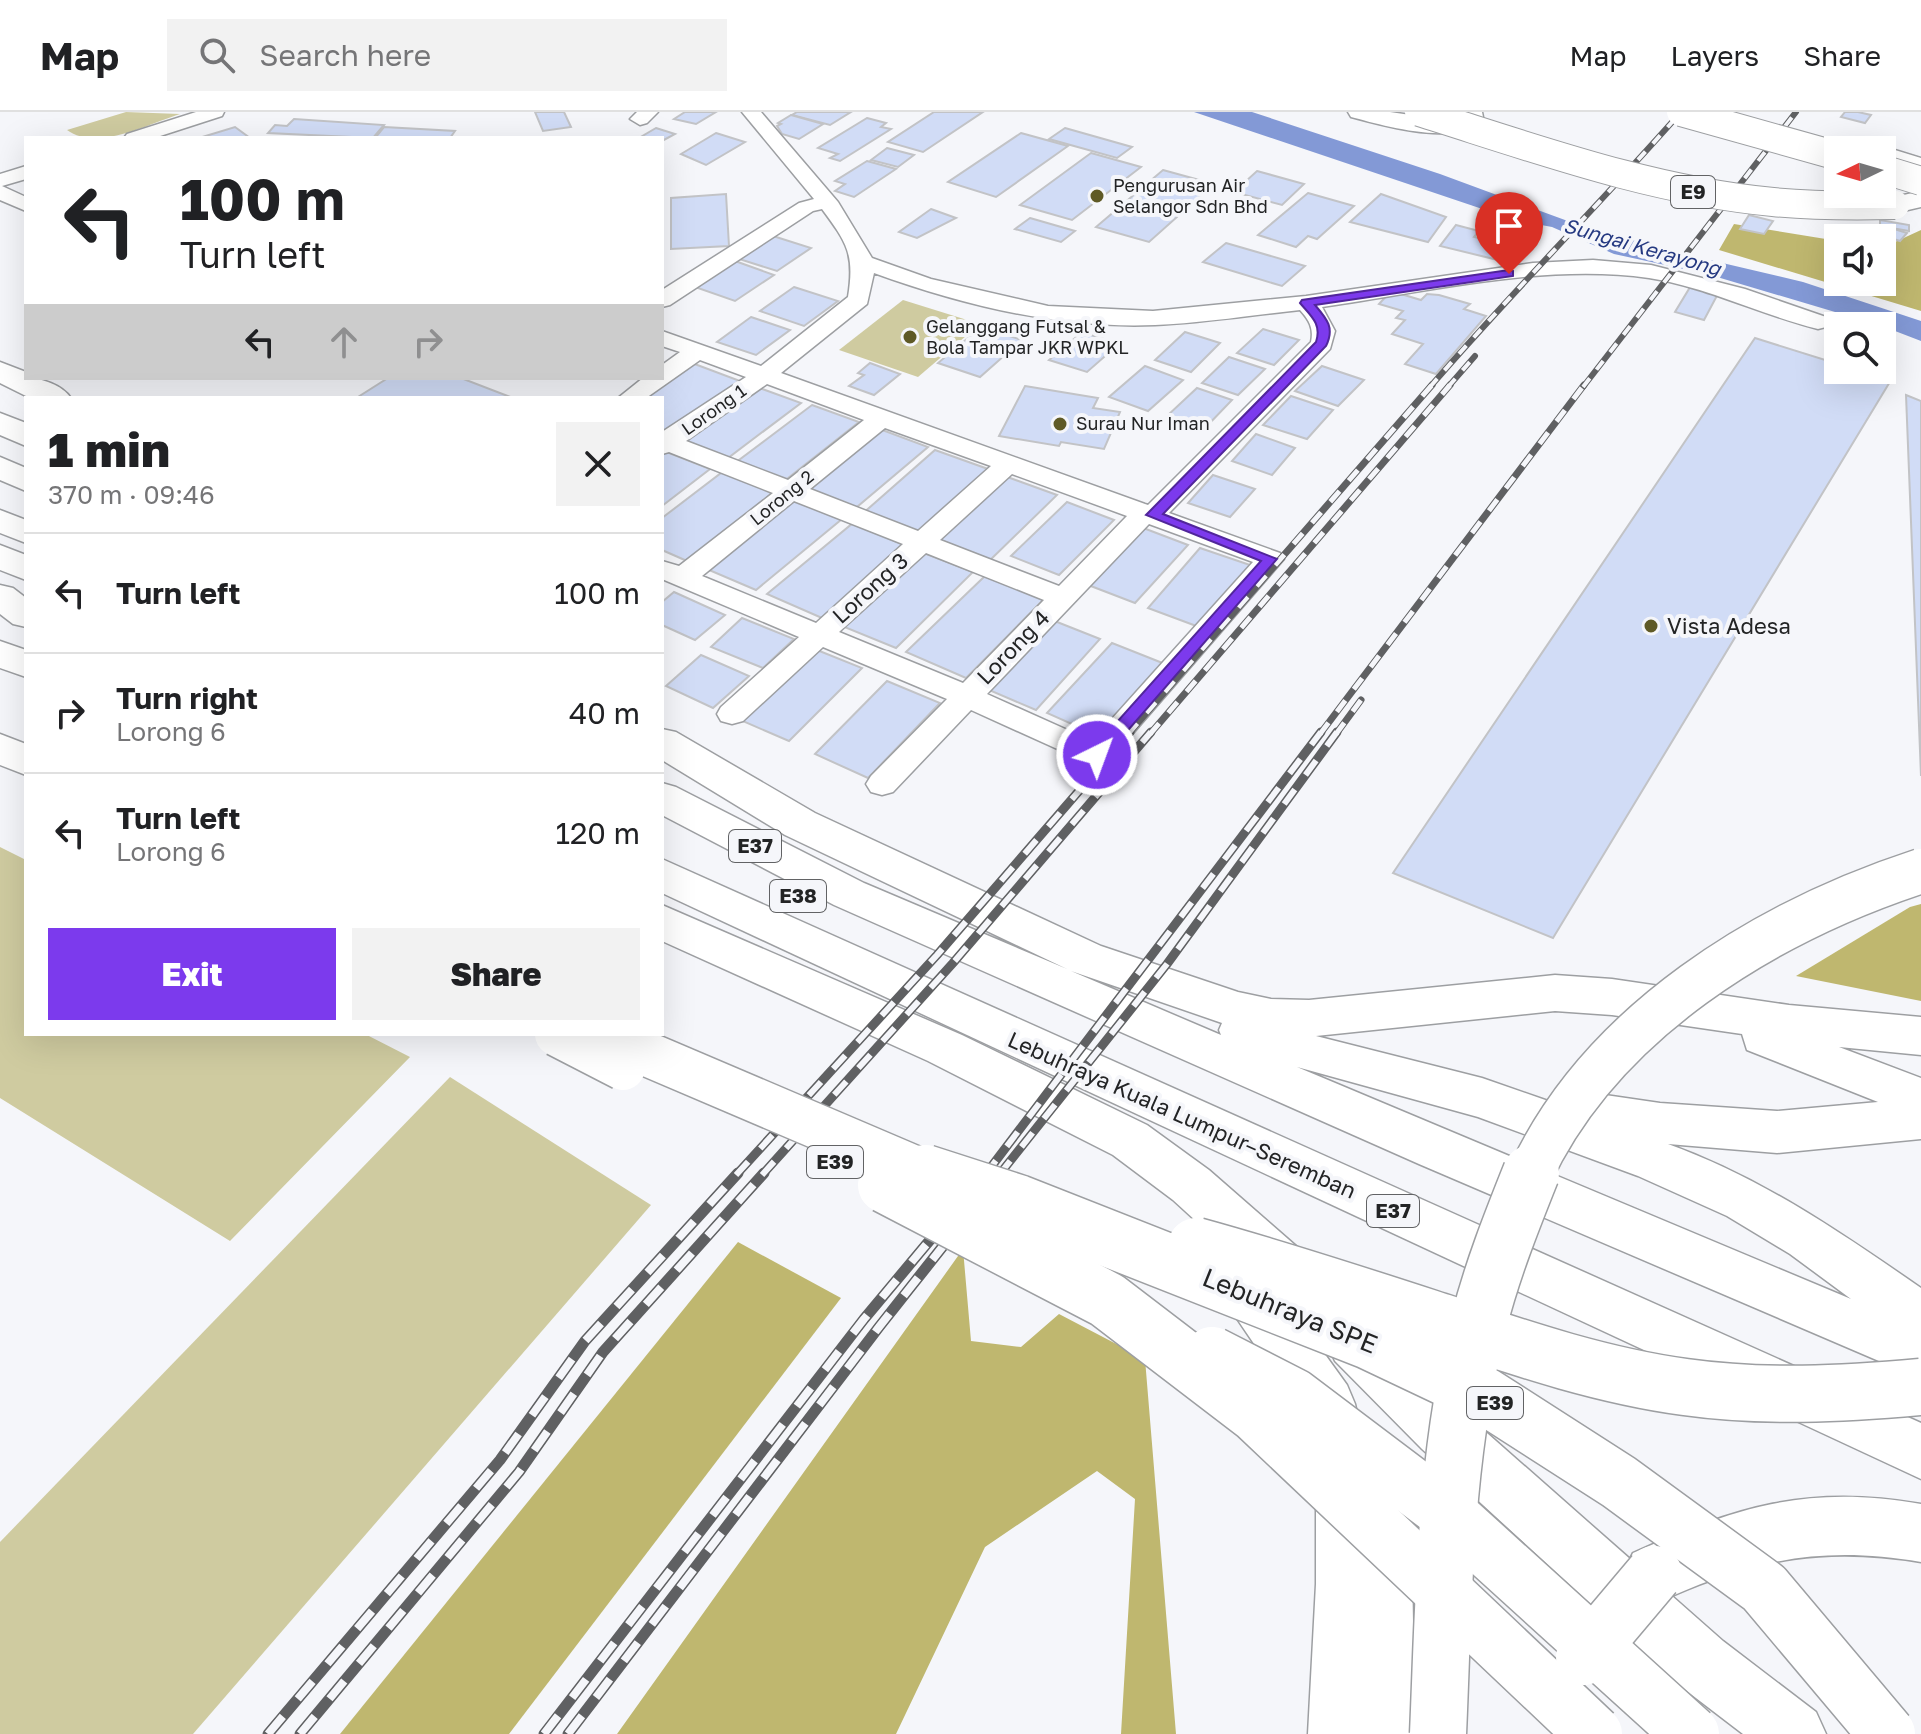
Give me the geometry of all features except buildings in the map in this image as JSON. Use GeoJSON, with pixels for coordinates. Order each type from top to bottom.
{"type":"FeatureCollection","features":[{"type":"Feature","properties":{"kind":"highway"},"geometry":{"type":"LineString","coordinates":[[1360,112],[1416,123],[1453,124],[1471,117],[1468,112]]}},
{"type":"Feature","properties":{"kind":"highway","name":"E9"},"geometry":{"type":"LineString","coordinates":[[1419,112],[1585,164],[1726,198],[1851,208],[1921,199]]}},
{"type":"Feature","properties":{"kind":"highway","name":"E9"},"geometry":{"type":"LineString","coordinates":[[1468,112],[1724,185],[1780,192],[1824,192]]}},
{"type":"Feature","properties":{"kind":"highway"},"geometry":{"type":"LineString","coordinates":[[1681,112],[1824,152]]}},
{"type":"Feature","properties":{"kind":"highway"},"geometry":{"type":"LineString","coordinates":[[1738,112],[1824,137]]}},
{"type":"Feature","properties":{"kind":"highway"},"geometry":{"type":"LineString","coordinates":[[1896,158],[1921,166]]}},
{"type":"Feature","properties":{"kind":"highway"},"geometry":{"type":"LineString","coordinates":[[1896,173],[1921,180]]}},
{"type":"Feature","properties":{"kind":"highway"},"geometry":{"type":"LineString","coordinates":[[1896,186],[1921,180]]}},
{"type":"Feature","properties":{"kind":"highway"},"geometry":{"type":"LineString","coordinates":[[0,371],[51,396]]}},
{"type":"Feature","properties":{"kind":"highway"},"geometry":{"type":"LineString","coordinates":[[0,396],[24,408]]}},
{"type":"Feature","properties":{"kind":"highway"},"geometry":{"type":"LineString","coordinates":[[0,423],[24,435]]}},
{"type":"Feature","properties":{"kind":"highway"},"geometry":{"type":"LineString","coordinates":[[0,467],[24,480]]}},
{"type":"Feature","properties":{"kind":"highway"},"geometry":{"type":"LineString","coordinates":[[0,495],[24,508]]}},
{"type":"Feature","properties":{"kind":"highway"},"geometry":{"type":"LineString","coordinates":[[0,520],[24,532]]}},
{"type":"Feature","properties":{"kind":"highway"},"geometry":{"type":"LineString","coordinates":[[0,556],[24,568]]}},
{"type":"Feature","properties":{"kind":"highway"},"geometry":{"type":"LineString","coordinates":[[0,596],[24,614]]}},
{"type":"Feature","properties":{"kind":"highway"},"geometry":{"type":"LineString","coordinates":[[0,616],[24,622]]}},
{"type":"Feature","properties":{"kind":"highway"},"geometry":{"type":"LineString","coordinates":[[0,653],[24,664]]}},
{"type":"Feature","properties":{"kind":"highway"},"geometry":{"type":"LineString","coordinates":[[0,730],[24,741]]}},
{"type":"Feature","properties":{"kind":"highway"},"geometry":{"type":"LineString","coordinates":[[664,743],[800,824],[1085,958],[1237,1010],[1271,1017],[1309,1018],[1555,993],[1672,1004],[1789,1023],[1921,1036]]}},
{"type":"Feature","properties":{"kind":"highway"},"geometry":{"type":"LineString","coordinates":[[0,748],[24,760]]}},
{"type":"Feature","properties":{"kind":"highway","name":"E37"},"geometry":{"type":"LineString","coordinates":[[664,798],[849,894],[1921,1355]]}},
{"type":"Feature","properties":{"kind":"highway","name":"E38"},"geometry":{"type":"LineString","coordinates":[[664,833],[843,917],[942,935]]}},
{"type":"Feature","properties":{"kind":"highway"},"geometry":{"type":"LineString","coordinates":[[1438,1734],[1449,1503],[1469,1366],[1488,1282],[1540,1155],[1576,1098],[1620,1048],[1708,972],[1804,915],[1881,883],[1921,871]]}},
{"type":"Feature","properties":{"kind":"highway","name":"Lebuhraya Kuala Lumpur–Seremban"},"geometry":{"type":"LineString","coordinates":[[664,876],[1921,1451]]}},
{"type":"Feature","properties":{"kind":"highway"},"geometry":{"type":"LineString","coordinates":[[849,894],[912,900],[1239,1028],[1320,1056],[1482,1098],[1656,1161],[1745,1200],[1808,1238],[1921,1319]]}},
{"type":"Feature","properties":{"kind":"highway"},"geometry":{"type":"LineString","coordinates":[[664,923],[945,1048],[1130,1140],[1191,1185],[1295,1278],[1442,1430],[1701,1663],[1794,1734]]}},
{"type":"Feature","properties":{"kind":"highway"},"geometry":{"type":"LineString","coordinates":[[664,950],[978,1094],[1126,1167],[1184,1211],[1244,1284],[1327,1404],[1345,1491],[1346,1584],[1340,1734]]}},
{"type":"Feature","properties":{"kind":"highway"},"geometry":{"type":"LineString","coordinates":[[1672,1004],[1789,1045],[1910,1114]]}},
{"type":"Feature","properties":{"kind":"highway","name":"E39"},"geometry":{"type":"LineString","coordinates":[[561,1036],[620,1066],[917,1199],[1107,1300],[1256,1414],[1594,1734]]}},
{"type":"Feature","properties":{"kind":"highway","name":"Lebuhraya SPE"},"geometry":{"type":"LineString","coordinates":[[605,1036],[920,1172],[1018,1203],[1369,1341],[1485,1396],[1619,1482],[1764,1588],[1887,1734]]}},
{"type":"Feature","properties":{"kind":"highway"},"geometry":{"type":"LineString","coordinates":[[1482,1098],[1660,1123],[1777,1132],[1910,1114]]}},
{"type":"Feature","properties":{"kind":"highway"},"geometry":{"type":"LineString","coordinates":[[1018,1203],[1220,1252],[1529,1351],[1657,1383],[1744,1392],[1921,1387]]}},
{"type":"Feature","properties":{"kind":"highway"},"geometry":{"type":"LineString","coordinates":[[1236,1226],[1332,1355],[1354,1400],[1371,1453],[1383,1517],[1383,1734]]}},
{"type":"Feature","properties":{"kind":"highway"},"geometry":{"type":"LineString","coordinates":[[1107,1300],[1294,1397],[1445,1511],[1691,1734]]}},
{"type":"Feature","properties":{"kind":"highway"},"geometry":{"type":"LineString","coordinates":[[1744,1392],[1921,1355]]}},
{"type":"Feature","properties":{"kind":"highway"},"geometry":{"type":"LineString","coordinates":[[1549,1734],[1554,1716],[1584,1657],[1654,1574],[1696,1554],[1760,1532],[1844,1522],[1921,1533]]}},
{"type":"Feature","properties":{"kind":"street"},"geometry":{"type":"LineString","coordinates":[[140,136],[215,112]]}},
{"type":"Feature","properties":{"kind":"street"},"geometry":{"type":"LineString","coordinates":[[751,112],[826,202],[855,244],[863,262],[924,284],[1048,313],[1153,318],[1306,303],[1533,270],[1593,267],[1651,272],[1737,294],[1818,322]]}},
{"type":"Feature","properties":{"kind":"street"},"geometry":{"type":"LineString","coordinates":[[0,181],[24,173]]}},
{"type":"Feature","properties":{"kind":"street"},"geometry":{"type":"LineString","coordinates":[[0,192],[24,204]]}},
{"type":"Feature","properties":{"kind":"street"},"geometry":{"type":"LineString","coordinates":[[664,299],[806,207],[826,202]]}},
{"type":"Feature","properties":{"kind":"street","name":"Lorong 1"},"geometry":{"type":"LineString","coordinates":[[664,443],[766,374],[859,299],[863,262]]}},
{"type":"Feature","properties":{"kind":"street","name":"Lorong 4"},"geometry":{"type":"LineString","coordinates":[[882,784],[1062,597],[1322,344],[1325,333],[1323,322],[1306,303]]}},
{"type":"Feature","properties":{"kind":"street"},"geometry":{"type":"LineString","coordinates":[[664,339],[1270,559],[1097,755],[966,696],[672,574]]}},
{"type":"Feature","properties":{"kind":"street"},"geometry":{"type":"LineString","coordinates":[[664,374],[697,351]]}},
{"type":"Feature","properties":{"kind":"street"},"geometry":{"type":"LineString","coordinates":[[633,396],[656,380]]}},
{"type":"Feature","properties":{"kind":"street","name":"Lorong 2"},"geometry":{"type":"LineString","coordinates":[[672,574],[790,491],[882,418]]}},
{"type":"Feature","properties":{"kind":"street"},"geometry":{"type":"LineString","coordinates":[[664,443],[1062,597]]}},
{"type":"Feature","properties":{"kind":"street","name":"Lorong 3"},"geometry":{"type":"LineString","coordinates":[[732,714],[1009,463]]}},
{"type":"Feature","properties":{"kind":"shaded area"},"geometry":{"type":"Polygon","coordinates":[[[126,112],[180,114],[113,136],[79,136],[67,130],[126,112]]]}},
{"type":"Feature","properties":{"kind":"shaded area"},"geometry":{"type":"Polygon","coordinates":[[[1734,224],[1824,239],[1824,282],[1719,250],[1734,224]]]}},
{"type":"Feature","properties":{"kind":"shaded area"},"geometry":{"type":"Polygon","coordinates":[[[1921,230],[1921,311],[1871,296],[1896,296],[1896,242],[1921,230]]]}},
{"type":"Feature","properties":{"kind":"shaded area","name":"Gelanggang Futsal & Bola Tampar JKR WPKL"},"geometry":{"type":"Polygon","coordinates":[[[903,300],[980,324],[918,377],[839,350],[903,300]]]}},
{"type":"Feature","properties":{"kind":"shaded area"},"geometry":{"type":"Polygon","coordinates":[[[0,847],[24,859],[24,1036],[369,1036],[410,1057],[230,1241],[0,1098],[0,847]]]}},
{"type":"Feature","properties":{"kind":"shaded area"},"geometry":{"type":"Polygon","coordinates":[[[1921,904],[1921,1001],[1796,976],[1910,907],[1921,904]]]}},
{"type":"Feature","properties":{"kind":"shaded area"},"geometry":{"type":"Polygon","coordinates":[[[450,1077],[651,1205],[193,1734],[0,1734],[0,1542],[450,1077]]]}},
{"type":"Feature","properties":{"kind":"shaded area"},"geometry":{"type":"Polygon","coordinates":[[[738,1242],[841,1298],[509,1734],[340,1734],[738,1242]]]}},
{"type":"Feature","properties":{"kind":"shaded area"},"geometry":{"type":"Polygon","coordinates":[[[963,1249],[971,1341],[1021,1347],[1059,1314],[1145,1359],[1176,1734],[1121,1734],[1135,1499],[1097,1471],[985,1547],[896,1734],[617,1734],[963,1249]]]}},
{"type":"Feature","properties":{"kind":"water","name":"Sungai Kerayong"},"geometry":{"type":"Polygon","coordinates":[[[1194,112],[1252,112],[1440,174],[1565,220],[1667,250],[1803,282],[1824,289],[1824,296],[1845,296],[1894,312],[1835,312],[1707,274],[1614,254],[1552,227],[1515,220],[1194,112]]]}},
{"type":"Feature","properties":{"kind":"water"},"geometry":{"type":"Polygon","coordinates":[[[1896,313],[1921,321],[1921,341],[1896,331],[1896,313]]]}},
{"type":"Feature","properties":{"kind":"railway"},"geometry":{"type":"LineString","coordinates":[[1430,387],[1681,112]]}},
{"type":"Feature","properties":{"kind":"railway"},"geometry":{"type":"LineString","coordinates":[[1583,387],[1796,112]]}},
{"type":"Feature","properties":{"kind":"railway"},"geometry":{"type":"LineString","coordinates":[[1448,387],[1475,356]]}},
{"type":"Feature","properties":{"kind":"railway"},"geometry":{"type":"LineString","coordinates":[[1128,734],[1432,385]]}},
{"type":"Feature","properties":{"kind":"railway"},"geometry":{"type":"LineString","coordinates":[[1150,734],[1450,385]]}},
{"type":"Feature","properties":{"kind":"railway"},"geometry":{"type":"LineString","coordinates":[[1320,734],[1584,385]]}},
{"type":"Feature","properties":{"kind":"railway"},"geometry":{"type":"LineString","coordinates":[[1336,734],[1361,700]]}},
{"type":"Feature","properties":{"kind":"railway"},"geometry":{"type":"LineString","coordinates":[[736,1175],[937,955],[1130,732]]}},
{"type":"Feature","properties":{"kind":"railway"},"geometry":{"type":"LineString","coordinates":[[762,1175],[953,963],[1151,732]]}},
{"type":"Feature","properties":{"kind":"railway"},"geometry":{"type":"LineString","coordinates":[[985,1175],[1321,732]]}},
{"type":"Feature","properties":{"kind":"railway"},"geometry":{"type":"LineString","coordinates":[[999,1175],[1167,964],[1337,732]]}},
{"type":"Feature","properties":{"kind":"railway"},"geometry":{"type":"LineString","coordinates":[[268,1734],[500,1460],[585,1341],[738,1173]]}},
{"type":"Feature","properties":{"kind":"railway"},"geometry":{"type":"LineString","coordinates":[[300,1734],[519,1472],[603,1352],[764,1173]]}},
{"type":"Feature","properties":{"kind":"railway"},"geometry":{"type":"LineString","coordinates":[[544,1734],[864,1319],[986,1173]]}},
{"type":"Feature","properties":{"kind":"railway"},"geometry":{"type":"LineString","coordinates":[[568,1734],[879,1327],[1001,1173]]}},
{"type":"Feature","properties":{"kind":"place","name":"Pengurusan Air Selangor Sdn Bhd"},"geometry":{"type":"Point","coordinates":[1097,196]}},
{"type":"Feature","properties":{"kind":"place","name":"Gelanggang Futsal & Bola Tampar JKR WPKL"},"geometry":{"type":"Point","coordinates":[910,337]}},
{"type":"Feature","properties":{"kind":"place","name":"Surau Nur Iman"},"geometry":{"type":"Point","coordinates":[1060,424]}},
{"type":"Feature","properties":{"kind":"place","name":"Vista Adesa"},"geometry":{"type":"Point","coordinates":[1651,626]}},
{"type":"Feature","properties":{"kind":"route"},"geometry":{"type":"LineString","coordinates":[[1097,755],[1270,559],[1153,515],[1322,344],[1325,333],[1323,322],[1306,303],[1509,274]]}}]}
